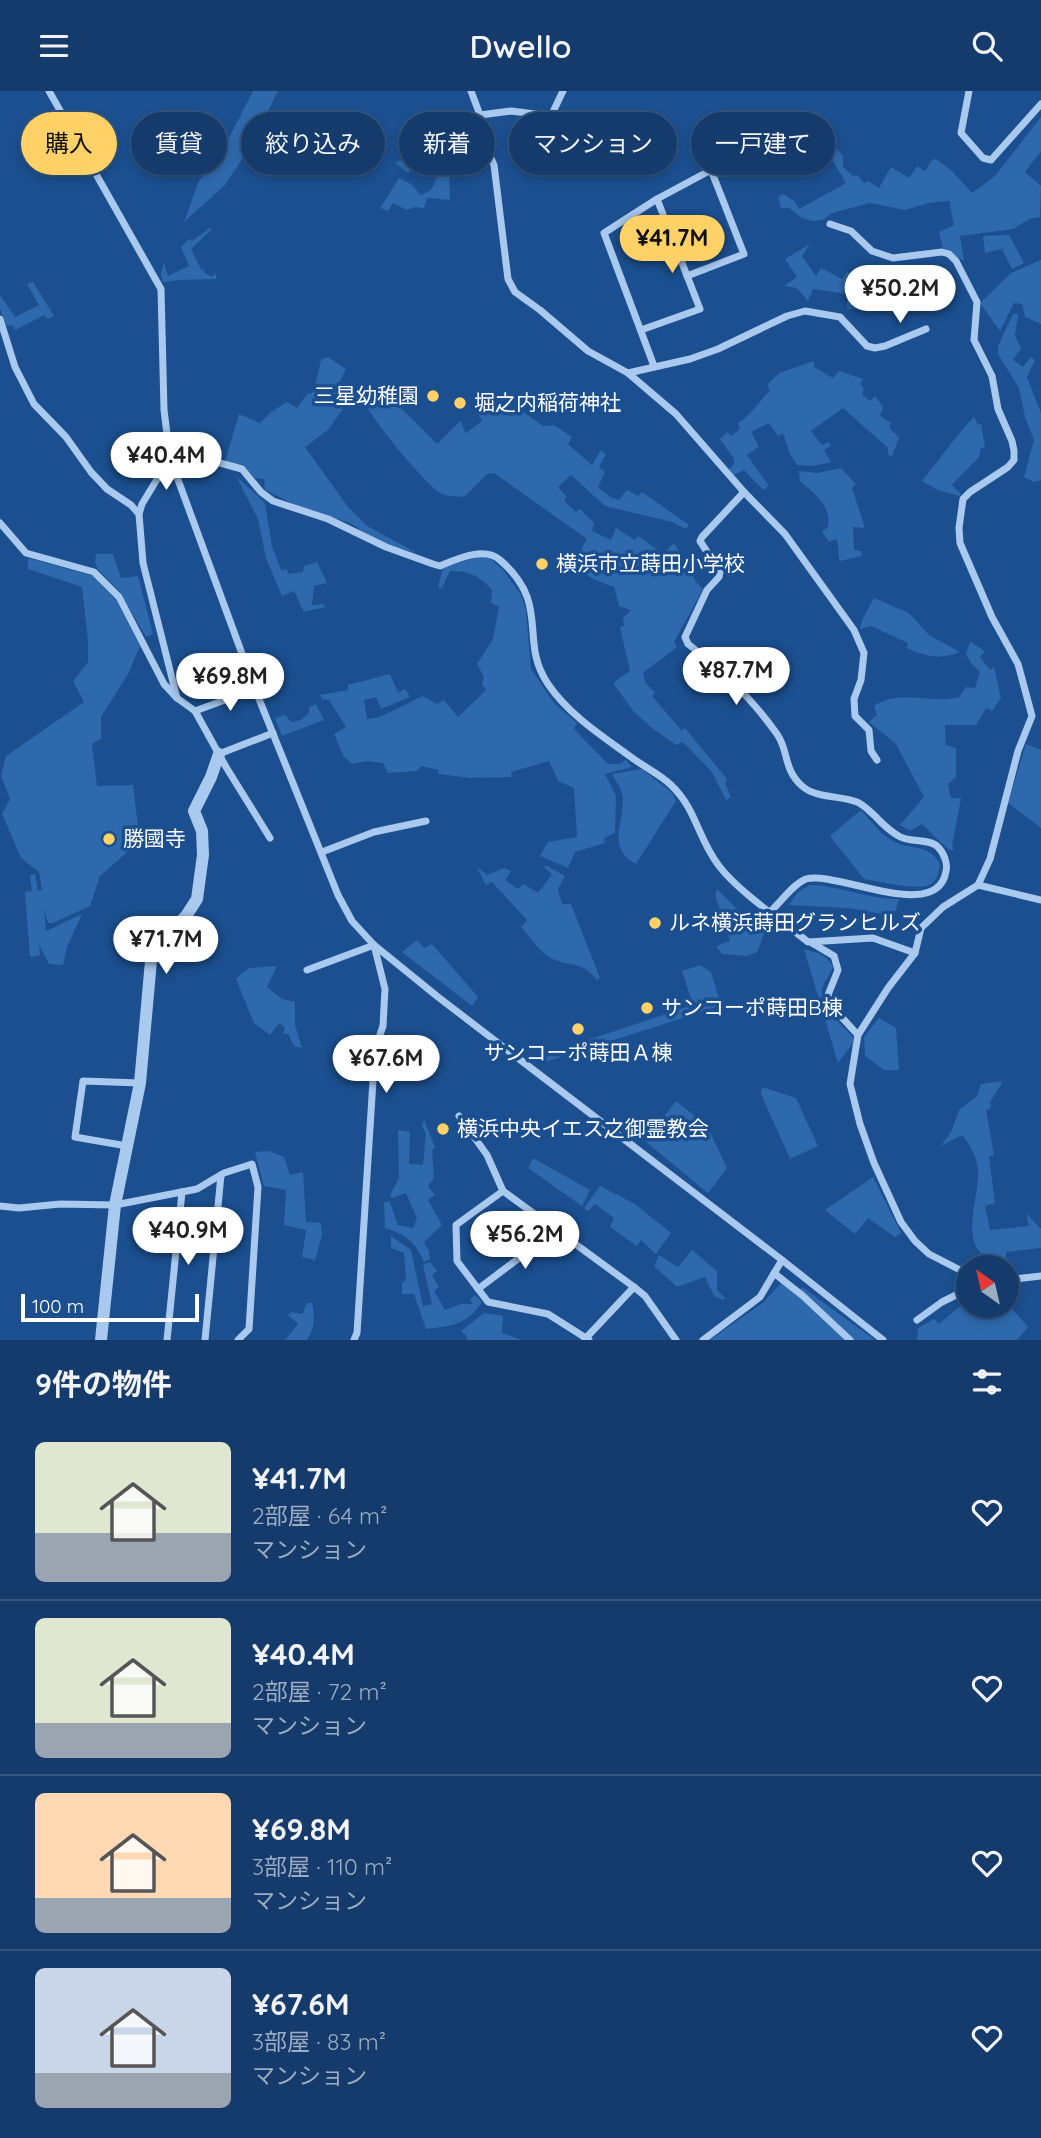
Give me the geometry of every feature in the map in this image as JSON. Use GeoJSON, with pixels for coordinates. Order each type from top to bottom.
{"type":"FeatureCollection","features":[{"type":"Feature","properties":{"kind":"street"},"geometry":{"type":"LineString","coordinates":[[49,91],[161,289],[164,410],[170,458],[273,733],[347,912],[374,945],[438,997],[883,1340]]}},
{"type":"Feature","properties":{"kind":"street"},"geometry":{"type":"LineString","coordinates":[[471,91],[479,112]]}},
{"type":"Feature","properties":{"kind":"street"},"geometry":{"type":"LineString","coordinates":[[495,113],[512,111],[551,116],[563,91]]}},
{"type":"Feature","properties":{"kind":"street"},"geometry":{"type":"LineString","coordinates":[[969,91],[961,133],[983,158],[991,160],[1041,104]]}},
{"type":"Feature","properties":{"kind":"street"},"geometry":{"type":"LineString","coordinates":[[654,366],[604,233],[657,199],[711,170],[744,254],[687,276]]}},
{"type":"Feature","properties":{"kind":"street"},"geometry":{"type":"LineString","coordinates":[[495,173],[508,279],[515,292],[588,351],[628,373],[676,414],[744,492],[785,534],[855,630],[864,653],[861,680],[854,699],[855,716],[869,730],[871,751],[877,760]]}},
{"type":"Feature","properties":{"kind":"street"},"geometry":{"type":"LineString","coordinates":[[641,330],[700,309],[657,199]]}},
{"type":"Feature","properties":{"kind":"street"},"geometry":{"type":"LineString","coordinates":[[830,224],[851,231],[872,251],[893,258],[942,252],[949,254],[956,261],[977,302],[974,340],[992,376],[998,409],[1012,440],[1014,460],[962,499],[958,528],[967,563],[1018,664],[1032,716],[1018,751],[990,859],[978,885],[955,898],[921,927],[915,953],[888,988],[858,1035],[850,1084],[860,1124],[888,1197],[901,1222],[929,1254],[956,1268]]}},
{"type":"Feature","properties":{"kind":"street"},"geometry":{"type":"LineString","coordinates":[[628,373],[690,359],[718,349],[787,316],[805,311],[840,317],[867,346],[875,348],[926,330]]}},
{"type":"Feature","properties":{"kind":"street"},"geometry":{"type":"LineString","coordinates":[[0,319],[15,367],[34,404],[66,437],[107,489],[131,505],[139,514]]}},
{"type":"Feature","properties":{"kind":"street"},"geometry":{"type":"LineString","coordinates":[[169,449],[242,469],[261,492],[273,501],[328,519],[386,547],[433,564],[440,566],[479,553],[498,557],[525,587],[532,608],[536,662],[547,684],[565,706],[631,758],[668,782],[686,800],[706,847],[720,868],[808,942],[834,956],[838,970],[828,995],[836,1011],[858,1035]]}},
{"type":"Feature","properties":{"kind":"street"},"geometry":{"type":"LineString","coordinates":[[170,458],[139,514],[143,563],[177,698]]}},
{"type":"Feature","properties":{"kind":"street"},"geometry":{"type":"LineString","coordinates":[[744,492],[702,537],[701,541],[720,572],[719,577],[707,590],[685,637],[688,644],[732,680],[778,734],[791,775],[803,787],[812,792],[857,802],[898,836],[934,844],[939,848],[947,869],[944,882],[934,892],[917,895],[866,889],[817,878],[806,879],[771,911]]}},
{"type":"Feature","properties":{"kind":"street"},"geometry":{"type":"LineString","coordinates":[[0,523],[26,553],[94,572],[109,584],[119,597],[164,684],[195,711],[270,838]]}},
{"type":"Feature","properties":{"kind":"street"},"geometry":{"type":"LineString","coordinates":[[195,711],[256,689]]}},
{"type":"Feature","properties":{"kind":"street"},"geometry":{"type":"LineString","coordinates":[[101,1340],[114,1205],[140,1083],[151,961],[166,937],[186,916],[197,899],[203,855],[202,831],[194,811],[219,754],[273,733]]}},
{"type":"Feature","properties":{"kind":"street"},"geometry":{"type":"LineString","coordinates":[[321,852],[374,832],[426,821]]}},
{"type":"Feature","properties":{"kind":"street"},"geometry":{"type":"LineString","coordinates":[[978,885],[1041,900]]}},
{"type":"Feature","properties":{"kind":"street"},"geometry":{"type":"LineString","coordinates":[[808,942],[873,938],[915,953]]}},
{"type":"Feature","properties":{"kind":"street"},"geometry":{"type":"LineString","coordinates":[[307,970],[374,945]]}},
{"type":"Feature","properties":{"kind":"street"},"geometry":{"type":"LineString","coordinates":[[354,1340],[357,1333],[375,1049],[383,1026],[385,989],[374,945]]}},
{"type":"Feature","properties":{"kind":"street"},"geometry":{"type":"LineString","coordinates":[[128,1146],[75,1137],[83,1081],[140,1083]]}},
{"type":"Feature","properties":{"kind":"street"},"geometry":{"type":"LineString","coordinates":[[459,1116],[487,1155],[503,1191],[645,1296],[676,1340]]}},
{"type":"Feature","properties":{"kind":"street"},"geometry":{"type":"LineString","coordinates":[[0,1206],[19,1208],[60,1204],[114,1205],[197,1189],[221,1175],[252,1164],[258,1188],[249,1329],[238,1340]]}},
{"type":"Feature","properties":{"kind":"street"},"geometry":{"type":"LineString","coordinates":[[205,1340],[221,1175]]}},
{"type":"Feature","properties":{"kind":"street"},"geometry":{"type":"LineString","coordinates":[[503,1191],[456,1225],[457,1261],[488,1302],[548,1314],[587,1339],[634,1287]]}},
{"type":"Feature","properties":{"kind":"street"},"geometry":{"type":"LineString","coordinates":[[167,1340],[182,1192]]}},
{"type":"Feature","properties":{"kind":"street"},"geometry":{"type":"LineString","coordinates":[[478,1289],[555,1231]]}},
{"type":"Feature","properties":{"kind":"street"},"geometry":{"type":"LineString","coordinates":[[703,1340],[760,1297],[782,1260]]}},
{"type":"Feature","properties":{"kind":"street"},"geometry":{"type":"LineString","coordinates":[[774,1273],[850,1340]]}},
{"type":"Feature","properties":{"kind":"street"},"geometry":{"type":"LineString","coordinates":[[1019,1279],[1041,1276]]}},
{"type":"Feature","properties":{"kind":"street"},"geometry":{"type":"LineString","coordinates":[[917,1320],[956,1293]]}},
{"type":"Feature","properties":{"kind":"shaded area"},"geometry":{"type":"Polygon","coordinates":[[[253,91],[278,91],[268,112],[242,112],[253,91]]]}},
{"type":"Feature","properties":{"kind":"shaded area"},"geometry":{"type":"Polygon","coordinates":[[[241,114],[241,161],[225,185],[184,222],[203,175],[227,175],[227,140],[241,114]]]}},
{"type":"Feature","properties":{"kind":"shaded area"},"geometry":{"type":"Polygon","coordinates":[[[1041,117],[1041,151],[1025,172],[1041,186],[1040,217],[1029,219],[1013,229],[960,236],[964,261],[943,248],[939,232],[954,225],[949,201],[905,210],[870,203],[813,221],[802,218],[789,208],[781,208],[778,197],[783,194],[794,201],[799,209],[846,183],[835,164],[835,148],[843,156],[843,167],[853,176],[857,175],[864,183],[868,181],[879,188],[891,167],[909,178],[917,166],[925,171],[932,160],[936,159],[951,170],[972,193],[995,176],[1041,117]]]}},
{"type":"Feature","properties":{"kind":"shaded area"},"geometry":{"type":"Polygon","coordinates":[[[436,175],[449,175],[450,200],[427,198],[424,208],[407,210],[393,203],[388,211],[380,208],[399,178],[411,184],[421,195],[431,190],[436,175]]]}},
{"type":"Feature","properties":{"kind":"shaded area"},"geometry":{"type":"Polygon","coordinates":[[[212,229],[191,249],[202,271],[205,268],[204,272],[212,277],[215,273],[217,279],[163,282],[161,274],[164,262],[168,276],[189,266],[181,247],[189,239],[192,241],[212,229]]]}},
{"type":"Feature","properties":{"kind":"shaded area"},"geometry":{"type":"Polygon","coordinates":[[[1009,235],[1024,263],[1012,269],[1002,249],[985,253],[983,236],[1009,235]]]}},
{"type":"Feature","properties":{"kind":"shaded area"},"geometry":{"type":"Polygon","coordinates":[[[810,244],[802,256],[816,276],[821,268],[842,279],[847,272],[874,281],[886,290],[878,298],[873,292],[859,294],[857,309],[847,309],[847,294],[813,289],[808,301],[797,288],[784,286],[797,277],[785,259],[810,244]]]}},
{"type":"Feature","properties":{"kind":"shaded area"},"geometry":{"type":"Polygon","coordinates":[[[1041,260],[1041,324],[1025,317],[1022,304],[1014,303],[1000,331],[980,303],[1011,273],[1041,260]]]}},
{"type":"Feature","properties":{"kind":"shaded area"},"geometry":{"type":"Polygon","coordinates":[[[33,282],[54,316],[48,319],[44,315],[16,330],[12,325],[6,326],[0,308],[0,295],[15,317],[39,305],[27,284],[33,282]]]}},
{"type":"Feature","properties":{"kind":"shaded area"},"geometry":{"type":"Polygon","coordinates":[[[1013,314],[1018,314],[1015,336],[1021,348],[1013,360],[1023,367],[1031,357],[1035,360],[1027,377],[1041,413],[1041,480],[1034,482],[1024,477],[1034,440],[1025,417],[1019,388],[998,354],[998,346],[1013,314]]]}},
{"type":"Feature","properties":{"kind":"shaded area"},"geometry":{"type":"Polygon","coordinates":[[[328,357],[346,369],[338,385],[343,409],[328,430],[305,447],[348,507],[367,526],[417,553],[369,536],[350,523],[304,509],[265,490],[264,479],[255,478],[243,465],[225,461],[239,414],[260,423],[287,402],[297,408],[308,393],[311,394],[314,390],[321,360],[328,357]]]}},
{"type":"Feature","properties":{"kind":"shaded area"},"geometry":{"type":"Polygon","coordinates":[[[814,361],[814,367],[833,378],[839,371],[863,379],[860,384],[864,389],[862,394],[870,401],[875,396],[883,407],[880,416],[891,423],[889,427],[899,438],[892,456],[888,455],[888,448],[843,408],[811,431],[822,445],[829,442],[831,446],[824,450],[831,462],[813,466],[797,465],[783,433],[778,436],[769,423],[751,432],[759,447],[747,455],[769,486],[763,490],[744,470],[734,475],[729,469],[734,464],[734,459],[720,439],[727,432],[731,436],[740,429],[738,423],[770,390],[767,385],[779,373],[814,361]]]}},
{"type":"Feature","properties":{"kind":"shaded area"},"geometry":{"type":"Polygon","coordinates":[[[361,396],[383,405],[395,402],[437,444],[460,421],[466,433],[482,421],[477,412],[486,406],[491,413],[505,403],[511,409],[515,406],[543,426],[554,425],[572,437],[568,444],[592,465],[601,450],[606,454],[599,467],[605,472],[598,487],[610,497],[619,500],[627,490],[638,496],[642,492],[689,525],[686,529],[672,522],[605,506],[571,475],[558,487],[567,497],[564,501],[576,512],[580,509],[594,523],[592,531],[611,540],[616,528],[635,540],[638,536],[663,554],[674,543],[696,582],[703,589],[674,642],[677,647],[643,673],[645,682],[655,693],[652,696],[681,730],[685,728],[727,779],[725,783],[731,797],[726,800],[712,772],[683,742],[676,745],[634,712],[613,683],[630,671],[620,627],[624,626],[623,618],[631,610],[619,606],[614,587],[592,578],[579,566],[578,557],[587,539],[494,473],[487,474],[464,497],[442,494],[398,449],[361,396]]]}},
{"type":"Feature","properties":{"kind":"shaded area"},"geometry":{"type":"Polygon","coordinates":[[[974,417],[978,425],[981,424],[985,447],[981,448],[979,457],[952,485],[961,494],[959,496],[938,490],[922,481],[954,440],[974,417]]]}},
{"type":"Feature","properties":{"kind":"shaded area"},"geometry":{"type":"Polygon","coordinates":[[[841,468],[856,484],[852,488],[865,528],[853,527],[854,550],[861,551],[862,556],[840,561],[836,539],[829,542],[822,532],[828,527],[829,520],[825,507],[800,481],[799,471],[817,473],[841,468]]]}},
{"type":"Feature","properties":{"kind":"shaded area"},"geometry":{"type":"Polygon","coordinates":[[[236,476],[265,503],[272,546],[281,570],[287,569],[288,574],[303,572],[304,566],[317,562],[327,583],[314,586],[312,605],[324,604],[325,607],[304,612],[294,591],[282,596],[266,558],[258,519],[236,476]]]}},
{"type":"Feature","properties":{"kind":"shaded area"},"geometry":{"type":"Polygon","coordinates":[[[96,554],[113,554],[121,578],[138,576],[153,634],[146,637],[120,592],[98,569],[96,554]]]}},
{"type":"Feature","properties":{"kind":"shaded area"},"geometry":{"type":"Polygon","coordinates":[[[479,556],[490,558],[504,571],[521,595],[526,611],[531,669],[554,703],[577,723],[574,729],[608,764],[619,764],[626,760],[632,767],[605,774],[616,796],[615,833],[604,838],[605,843],[575,852],[568,868],[540,856],[548,842],[577,837],[574,788],[558,781],[549,761],[511,772],[512,777],[471,778],[438,774],[439,770],[421,766],[417,771],[388,773],[383,763],[367,761],[352,764],[344,757],[334,734],[346,727],[329,700],[322,699],[320,695],[348,690],[348,685],[390,674],[398,693],[405,689],[410,697],[381,709],[376,697],[364,700],[367,719],[380,717],[423,696],[437,704],[444,700],[458,717],[486,690],[482,684],[484,677],[477,664],[493,639],[499,607],[491,603],[492,590],[478,577],[468,573],[450,571],[442,588],[438,587],[443,568],[479,556]]]}},
{"type":"Feature","properties":{"kind":"shaded area"},"geometry":{"type":"Polygon","coordinates":[[[28,558],[93,576],[116,600],[140,646],[128,674],[101,717],[101,739],[92,744],[97,786],[133,785],[138,826],[132,848],[100,876],[90,906],[53,923],[48,923],[44,909],[46,931],[82,914],[67,947],[63,965],[49,964],[39,945],[40,955],[30,957],[25,892],[32,891],[30,875],[35,874],[38,891],[42,890],[39,872],[21,858],[2,814],[10,799],[1,776],[6,756],[84,702],[73,681],[88,662],[88,641],[82,587],[28,569],[28,558]]]}},
{"type":"Feature","properties":{"kind":"shaded area"},"geometry":{"type":"Polygon","coordinates":[[[874,598],[909,613],[929,635],[960,652],[940,657],[927,655],[907,648],[908,643],[871,626],[860,629],[874,598]]]}},
{"type":"Feature","properties":{"kind":"shaded area"},"geometry":{"type":"Polygon","coordinates":[[[970,642],[985,651],[980,657],[990,670],[994,667],[1001,698],[992,711],[986,708],[976,725],[945,725],[946,745],[956,748],[956,777],[948,784],[951,798],[961,798],[952,846],[954,850],[949,850],[922,824],[910,831],[900,825],[924,797],[896,744],[869,722],[877,715],[874,706],[884,701],[905,697],[948,699],[959,697],[966,687],[975,688],[980,672],[966,654],[970,642]]]}},
{"type":"Feature","properties":{"kind":"shaded area"},"geometry":{"type":"Polygon","coordinates":[[[316,704],[324,720],[282,736],[275,718],[285,715],[291,722],[301,720],[309,713],[309,707],[316,704]]]}},
{"type":"Feature","properties":{"kind":"shaded area"},"geometry":{"type":"Polygon","coordinates":[[[1026,744],[1041,750],[1041,828],[1008,803],[1026,744]]]}},
{"type":"Feature","properties":{"kind":"shaded area"},"geometry":{"type":"Polygon","coordinates":[[[642,769],[672,793],[676,801],[636,864],[626,857],[621,849],[619,832],[622,794],[612,774],[642,769]]]}},
{"type":"Feature","properties":{"kind":"shaded area"},"geometry":{"type":"Polygon","coordinates":[[[861,810],[889,838],[929,852],[935,857],[940,864],[938,875],[931,884],[918,887],[864,879],[830,836],[861,810]]]}},
{"type":"Feature","properties":{"kind":"shaded area"},"geometry":{"type":"Polygon","coordinates":[[[476,866],[487,875],[504,868],[511,871],[505,880],[518,889],[524,884],[538,893],[552,874],[543,867],[547,866],[565,876],[558,889],[562,904],[571,904],[600,978],[597,980],[581,967],[560,962],[544,953],[521,927],[527,920],[492,882],[486,885],[476,866]]]}},
{"type":"Feature","properties":{"kind":"shaded area"},"geometry":{"type":"Polygon","coordinates":[[[809,885],[899,899],[894,916],[849,908],[789,905],[797,893],[809,885]]]}},
{"type":"Feature","properties":{"kind":"shaded area"},"geometry":{"type":"Polygon","coordinates":[[[717,889],[744,916],[761,926],[768,919],[773,923],[767,927],[757,952],[747,956],[722,954],[716,946],[730,941],[715,895],[717,889]]]}},
{"type":"Feature","properties":{"kind":"shaded area"},"geometry":{"type":"Polygon","coordinates":[[[417,940],[424,948],[432,944],[478,997],[472,1006],[402,952],[417,940]]]}},
{"type":"Feature","properties":{"kind":"shaded area"},"geometry":{"type":"Polygon","coordinates":[[[804,949],[825,957],[833,968],[823,986],[822,996],[832,1015],[853,1037],[853,1043],[838,1063],[804,949]]]}},
{"type":"Feature","properties":{"kind":"shaded area"},"geometry":{"type":"Polygon","coordinates":[[[700,965],[711,972],[720,1002],[714,1008],[545,1062],[543,1055],[693,1005],[682,971],[700,965]]]}},
{"type":"Feature","properties":{"kind":"shaded area"},"geometry":{"type":"Polygon","coordinates":[[[277,966],[267,987],[282,999],[295,1002],[295,1025],[302,1048],[294,1046],[288,1034],[283,1034],[285,1028],[279,1023],[270,1035],[254,1023],[236,979],[249,968],[277,966]]]}},
{"type":"Feature","properties":{"kind":"shaded area"},"geometry":{"type":"Polygon","coordinates":[[[879,1018],[896,1028],[899,1070],[884,1070],[865,1056],[864,1037],[879,1018]]]}},
{"type":"Feature","properties":{"kind":"shaded area"},"geometry":{"type":"Polygon","coordinates":[[[1002,1083],[990,1102],[991,1108],[986,1110],[994,1155],[989,1157],[995,1203],[985,1206],[990,1230],[1029,1226],[1026,1213],[1041,1229],[1041,1248],[1006,1252],[1006,1255],[979,1255],[981,1253],[975,1245],[972,1224],[978,1179],[977,1164],[962,1135],[941,1146],[951,1132],[959,1110],[977,1096],[981,1084],[1002,1083]]]}},
{"type":"Feature","properties":{"kind":"shaded area"},"geometry":{"type":"Polygon","coordinates":[[[762,1087],[796,1098],[818,1146],[790,1159],[761,1094],[762,1087]]]}},
{"type":"Feature","properties":{"kind":"shaded area"},"geometry":{"type":"Polygon","coordinates":[[[676,1101],[707,1126],[727,1168],[708,1193],[645,1141],[676,1101]]]}},
{"type":"Feature","properties":{"kind":"shaded area"},"geometry":{"type":"Polygon","coordinates":[[[424,1120],[435,1147],[432,1151],[434,1178],[428,1186],[435,1195],[428,1200],[442,1225],[424,1242],[430,1259],[424,1262],[409,1240],[385,1228],[384,1202],[390,1202],[398,1225],[413,1228],[417,1218],[406,1193],[392,1198],[390,1195],[399,1178],[398,1130],[410,1132],[409,1164],[423,1165],[426,1133],[422,1126],[424,1120]]]}},
{"type":"Feature","properties":{"kind":"shaded area"},"geometry":{"type":"Polygon","coordinates":[[[269,1151],[284,1157],[290,1175],[303,1172],[306,1222],[321,1223],[322,1235],[315,1260],[302,1257],[306,1230],[284,1225],[286,1190],[264,1186],[255,1152],[269,1151]]]}},
{"type":"Feature","properties":{"kind":"shaded area"},"geometry":{"type":"Polygon","coordinates":[[[533,1158],[590,1190],[582,1206],[528,1168],[533,1158]]]}},
{"type":"Feature","properties":{"kind":"shaded area"},"geometry":{"type":"Polygon","coordinates":[[[873,1177],[901,1233],[895,1237],[868,1218],[855,1234],[825,1210],[873,1177]]]}},
{"type":"Feature","properties":{"kind":"shaded area"},"geometry":{"type":"Polygon","coordinates":[[[600,1186],[635,1204],[671,1233],[656,1254],[641,1240],[637,1246],[610,1227],[614,1218],[595,1204],[588,1211],[584,1208],[600,1186]]]}},
{"type":"Feature","properties":{"kind":"shaded area"},"geometry":{"type":"Polygon","coordinates":[[[391,1236],[411,1250],[423,1306],[432,1304],[423,1265],[430,1262],[437,1271],[432,1275],[439,1287],[434,1291],[445,1310],[461,1304],[473,1304],[470,1299],[475,1295],[482,1302],[476,1310],[458,1323],[426,1329],[414,1294],[402,1294],[402,1283],[406,1280],[404,1253],[391,1248],[391,1236]]]}},
{"type":"Feature","properties":{"kind":"shaded area"},"geometry":{"type":"Polygon","coordinates":[[[692,1250],[717,1271],[717,1290],[725,1298],[723,1300],[714,1296],[705,1277],[677,1287],[654,1266],[659,1255],[678,1267],[692,1250]]]}},
{"type":"Feature","properties":{"kind":"shaded area"},"geometry":{"type":"Polygon","coordinates":[[[781,1283],[796,1294],[802,1287],[875,1340],[710,1340],[764,1302],[781,1283]]]}},
{"type":"Feature","properties":{"kind":"shaded area"},"geometry":{"type":"Polygon","coordinates":[[[307,1303],[312,1303],[314,1318],[307,1340],[285,1340],[298,1324],[288,1315],[291,1312],[302,1314],[307,1303]]]}},
{"type":"Feature","properties":{"kind":"shaded area"},"geometry":{"type":"Polygon","coordinates":[[[956,1310],[956,1318],[1019,1317],[1028,1327],[1017,1340],[917,1340],[918,1328],[934,1319],[939,1324],[956,1310]]]}},
{"type":"Feature","properties":{"kind":"shaded area"},"geometry":{"type":"Polygon","coordinates":[[[484,1313],[503,1316],[502,1333],[522,1340],[467,1340],[467,1336],[461,1331],[484,1313]]]}},
{"type":"Feature","properties":{"kind":"place","name":"三星幼稚園"},"geometry":{"type":"Point","coordinates":[433,396]}},
{"type":"Feature","properties":{"kind":"place","name":"堀之内稲荷神社"},"geometry":{"type":"Point","coordinates":[460,403]}},
{"type":"Feature","properties":{"kind":"place","name":"横浜市立蒔田小学校"},"geometry":{"type":"Point","coordinates":[542,564]}},
{"type":"Feature","properties":{"kind":"place","name":"勝國寺"},"geometry":{"type":"Point","coordinates":[109,839]}},
{"type":"Feature","properties":{"kind":"place","name":"ルネ横浜蒔田グランヒルズ"},"geometry":{"type":"Point","coordinates":[655,923]}},
{"type":"Feature","properties":{"kind":"place","name":"サンコーポ蒔田B棟"},"geometry":{"type":"Point","coordinates":[647,1008]}},
{"type":"Feature","properties":{"kind":"place","name":"サンコーポ蒔田Ａ棟"},"geometry":{"type":"Point","coordinates":[578,1029]}},
{"type":"Feature","properties":{"kind":"place","name":"横浜中央イエス之御霊教会"},"geometry":{"type":"Point","coordinates":[443,1129]}}]}
